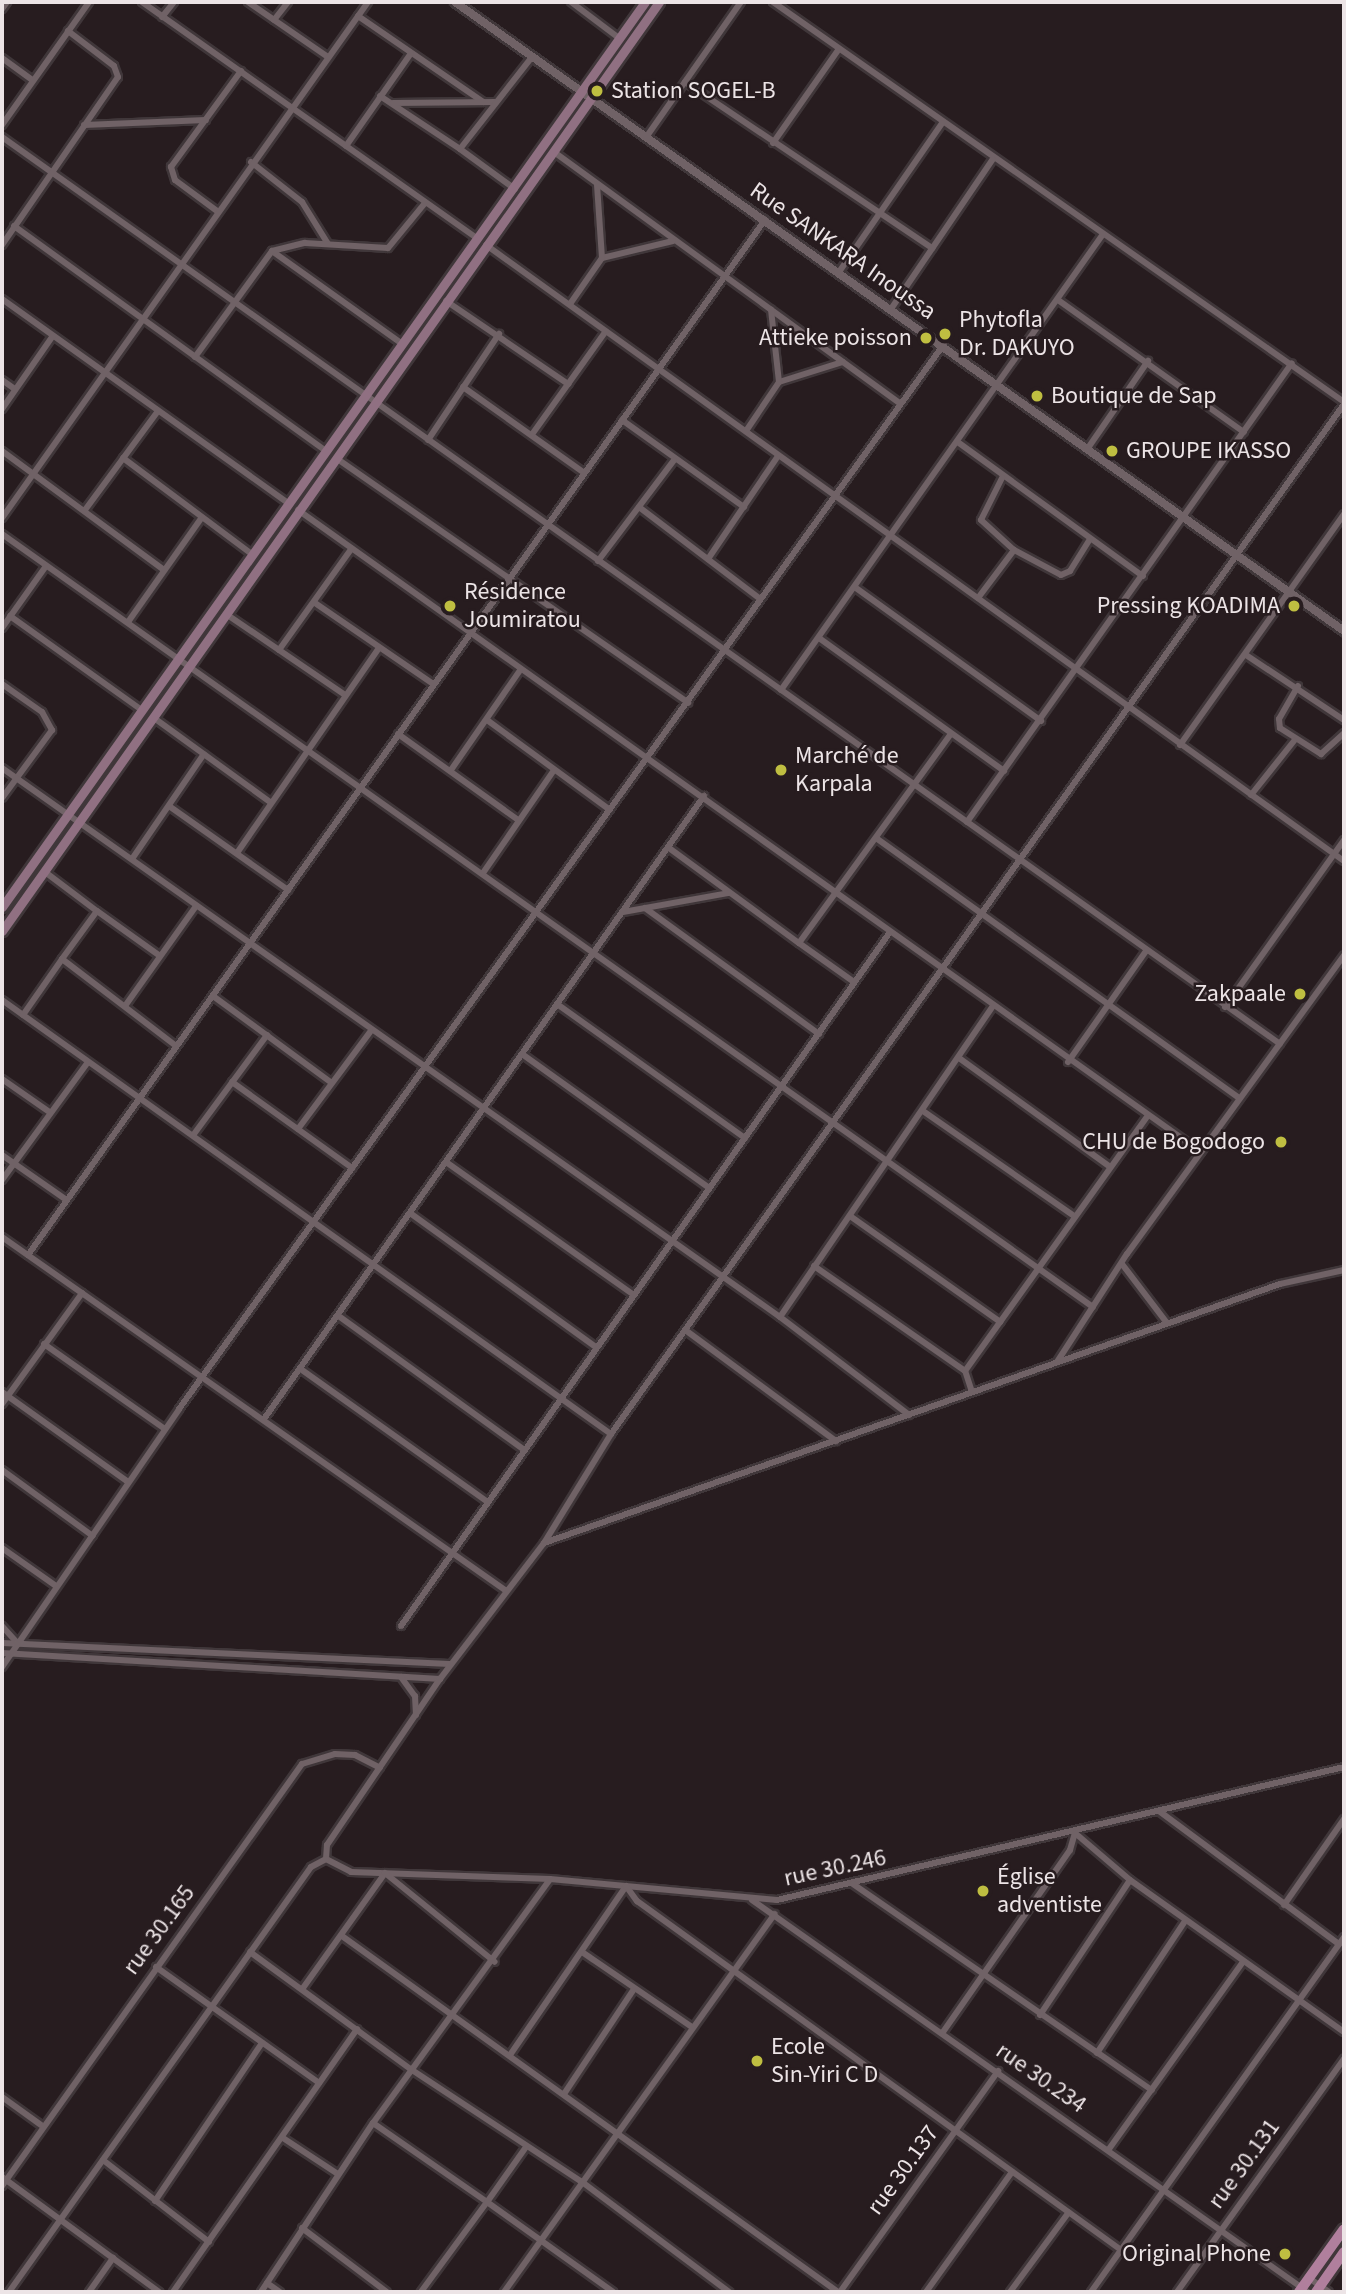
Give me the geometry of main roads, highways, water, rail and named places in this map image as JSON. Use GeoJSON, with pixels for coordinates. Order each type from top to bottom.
{"type":"FeatureCollection","features":[{"type":"Feature","properties":{"kind":"main road"},"geometry":{"type":"LineString","coordinates":[[2,907],[253,555],[323,449],[366,395],[401,343],[554,152],[619,38],[645,2]]}},
{"type":"Feature","properties":{"kind":"main road"},"geometry":{"type":"LineString","coordinates":[[2,931],[446,301],[515,189],[659,2]]}},
{"type":"Feature","properties":{"kind":"main road"},"geometry":{"type":"LineString","coordinates":[[1303,2291],[1309,2278],[1344,2230]]}},
{"type":"Feature","properties":{"kind":"main road"},"geometry":{"type":"LineString","coordinates":[[1321,2290],[1344,2252]]}},
{"type":"Feature","properties":{"kind":"place","name":"Station SOGEL-B"},"geometry":{"type":"Point","coordinates":[597,91]}},
{"type":"Feature","properties":{"kind":"place","name":"Phytofla Dr. DAKUYO"},"geometry":{"type":"Point","coordinates":[945,334]}},
{"type":"Feature","properties":{"kind":"place","name":"Attieke poisson"},"geometry":{"type":"Point","coordinates":[926,338]}},
{"type":"Feature","properties":{"kind":"place","name":"Boutique de Sap"},"geometry":{"type":"Point","coordinates":[1037,396]}},
{"type":"Feature","properties":{"kind":"place","name":"GROUPE IKASSO"},"geometry":{"type":"Point","coordinates":[1112,451]}},
{"type":"Feature","properties":{"kind":"place","name":"Résidence Joumiratou"},"geometry":{"type":"Point","coordinates":[450,606]}},
{"type":"Feature","properties":{"kind":"place","name":"Pressing KOADIMA"},"geometry":{"type":"Point","coordinates":[1294,606]}},
{"type":"Feature","properties":{"kind":"place","name":"Marché de Karpala"},"geometry":{"type":"Point","coordinates":[781,770]}},
{"type":"Feature","properties":{"kind":"place","name":"Zakpaale"},"geometry":{"type":"Point","coordinates":[1300,994]}},
{"type":"Feature","properties":{"kind":"place","name":"CHU de Bogodogo"},"geometry":{"type":"Point","coordinates":[1281,1142]}},
{"type":"Feature","properties":{"kind":"place","name":"Église adventiste"},"geometry":{"type":"Point","coordinates":[983,1891]}},
{"type":"Feature","properties":{"kind":"place","name":"Ecole Sin-Yiri C D"},"geometry":{"type":"Point","coordinates":[757,2061]}},
{"type":"Feature","properties":{"kind":"place","name":"Original Phone"},"geometry":{"type":"Point","coordinates":[1285,2254]}}]}
